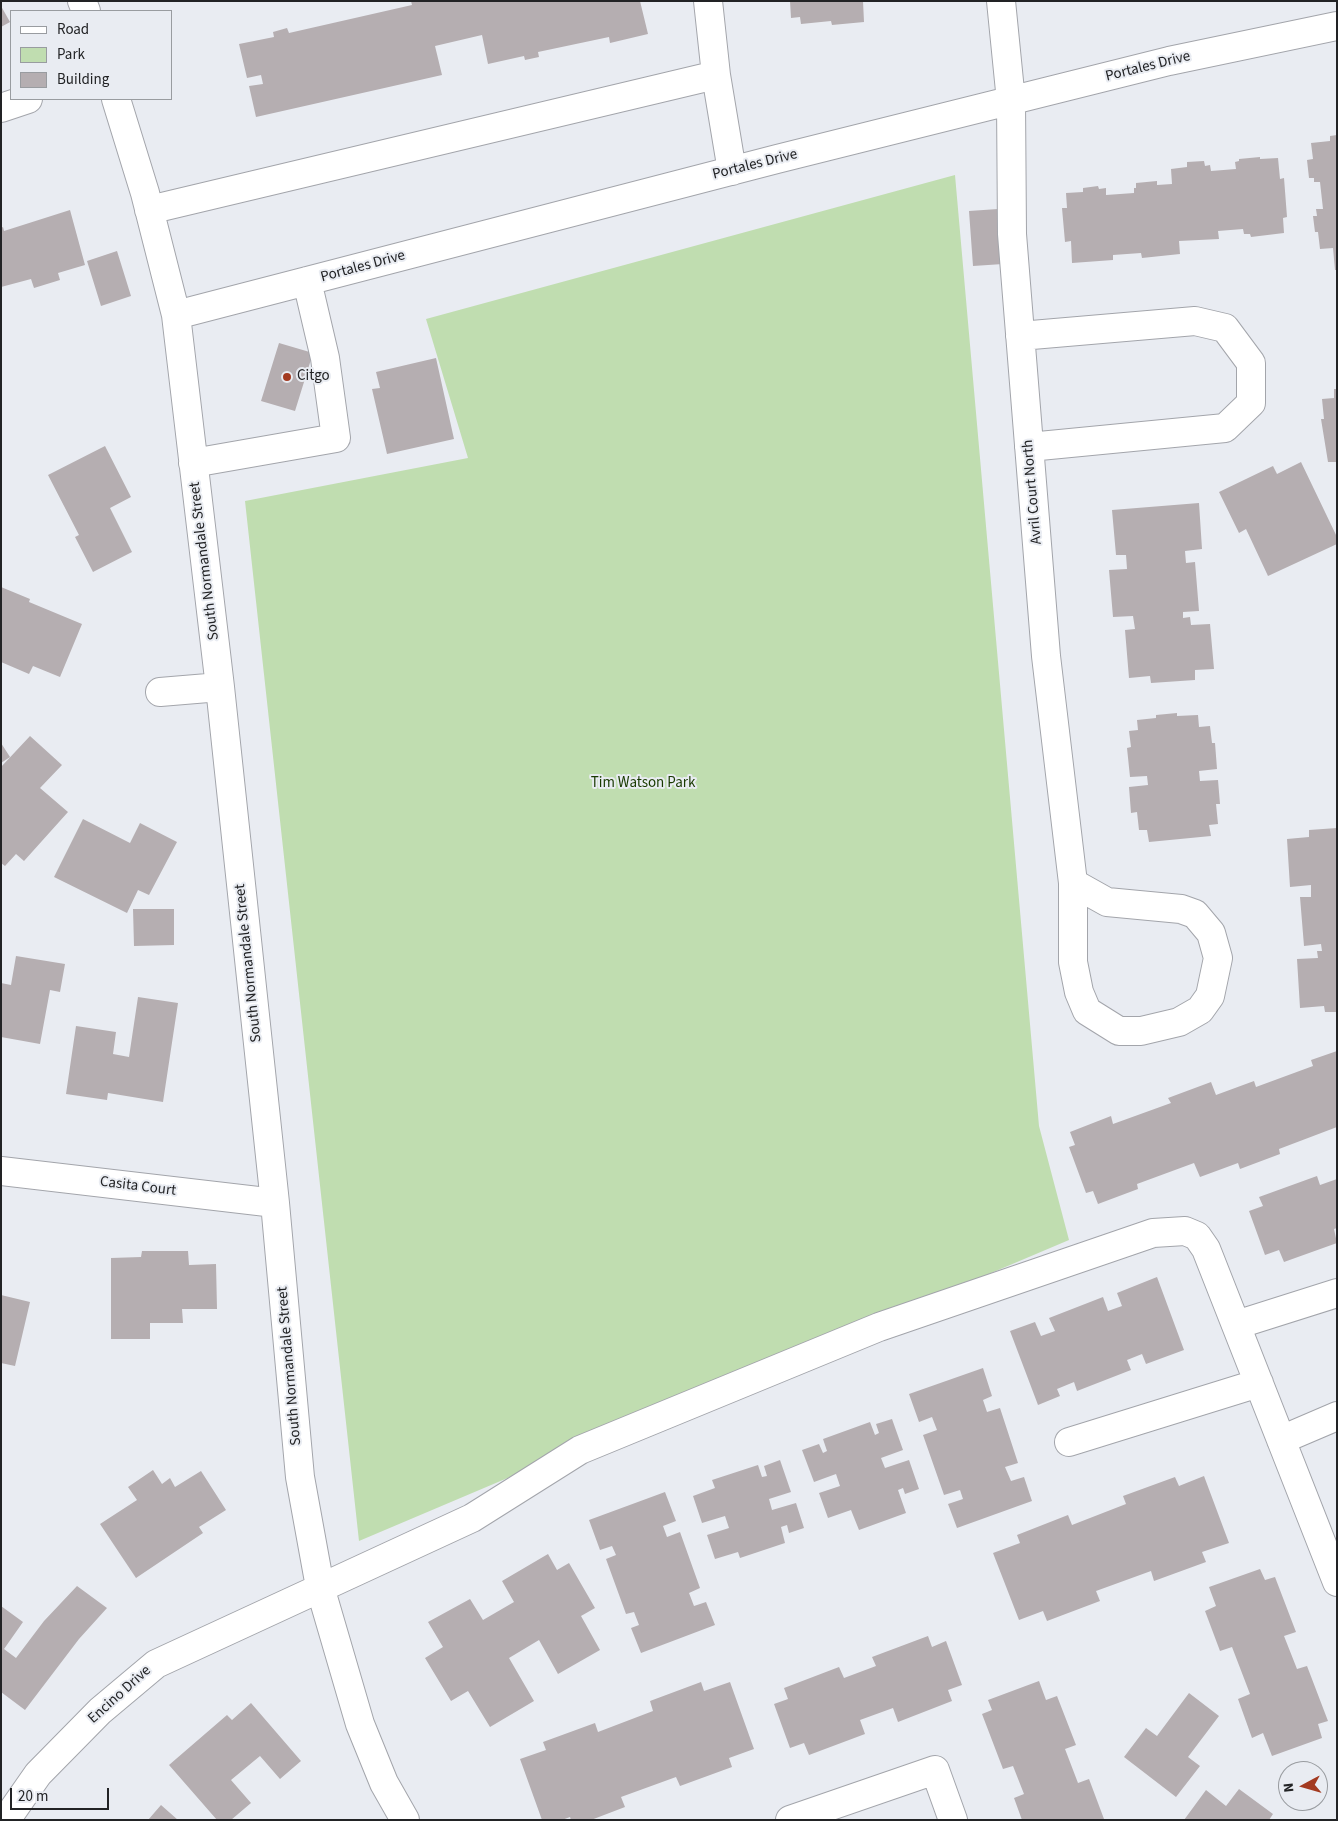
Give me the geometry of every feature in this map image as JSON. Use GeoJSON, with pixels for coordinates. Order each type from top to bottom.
{"type":"FeatureCollection","features":[{"type":"Feature","properties":{"kind":"street"},"geometry":{"type":"LineString","coordinates":[[708,1],[716,74],[732,171]]}},
{"type":"Feature","properties":{"kind":"street","name":"Avril Court North"},"geometry":{"type":"LineString","coordinates":[[1001,1],[1011,101],[1012,234],[1046,656],[1073,883],[1073,962],[1079,992],[1087,1011],[1119,1031],[1141,1031],[1178,1022],[1200,1010],[1210,996],[1218,958],[1211,934],[1195,914],[1181,909],[1107,902],[1073,883]]}},
{"type":"Feature","properties":{"kind":"street","name":"Portales Drive"},"geometry":{"type":"LineString","coordinates":[[176,315],[732,171],[1169,61],[1337,26]]}},
{"type":"Feature","properties":{"kind":"street"},"geometry":{"type":"LineString","coordinates":[[149,210],[716,74]]}},
{"type":"Feature","properties":{"kind":"street"},"geometry":{"type":"LineString","coordinates":[[1,108],[25,100]]}},
{"type":"Feature","properties":{"kind":"street","name":"South Normandale Street"},"geometry":{"type":"LineString","coordinates":[[116,100],[149,210],[176,315],[220,688],[275,1203],[300,1477],[320,1587],[360,1724],[384,1782],[405,1820]]}},
{"type":"Feature","properties":{"kind":"street"},"geometry":{"type":"LineString","coordinates":[[193,462],[336,438],[325,358],[307,281]]}},
{"type":"Feature","properties":{"kind":"street"},"geometry":{"type":"LineString","coordinates":[[1020,336],[1195,321],[1225,328],[1251,363],[1251,403],[1225,428],[1029,447]]}},
{"type":"Feature","properties":{"kind":"street"},"geometry":{"type":"LineString","coordinates":[[160,692],[220,688]]}},
{"type":"Feature","properties":{"kind":"street","name":"Casita Court"},"geometry":{"type":"LineString","coordinates":[[1,1171],[275,1203]]}},
{"type":"Feature","properties":{"kind":"street","name":"Encino Drive"},"geometry":{"type":"LineString","coordinates":[[7,1811],[38,1774],[100,1711],[156,1664],[472,1518],[580,1450],[879,1328],[1153,1233],[1185,1231],[1197,1236],[1206,1249],[1337,1582]]}},
{"type":"Feature","properties":{"kind":"street"},"geometry":{"type":"LineString","coordinates":[[1236,1325],[1337,1293]]}},
{"type":"Feature","properties":{"kind":"street"},"geometry":{"type":"LineString","coordinates":[[1069,1442],[1259,1383]]}},
{"type":"Feature","properties":{"kind":"street"},"geometry":{"type":"LineString","coordinates":[[1281,1440],[1337,1416]]}},
{"type":"Feature","properties":{"kind":"street"},"geometry":{"type":"LineString","coordinates":[[790,1820],[935,1770],[953,1820]]}},
{"type":"Feature","properties":{"kind":"green space","name":"Tim Watson Park"},"geometry":{"type":"Polygon","coordinates":[[[955,175],[1039,1126],[1069,1240],[359,1541],[245,501],[468,458],[426,319],[955,175]]]}},
{"type":"Feature","properties":{"kind":"building"},"geometry":{"type":"Polygon","coordinates":[[[411,1],[640,1],[648,34],[610,43],[609,37],[538,52],[539,57],[525,60],[524,56],[488,64],[482,35],[435,46],[442,75],[256,117],[249,86],[263,84],[261,75],[247,78],[239,44],[274,37],[273,32],[287,28],[289,33],[412,5],[411,1]]]}},
{"type":"Feature","properties":{"kind":"building"},"geometry":{"type":"Polygon","coordinates":[[[790,1],[863,1],[864,22],[832,25],[831,21],[801,24],[800,17],[791,18],[790,1]]]}},
{"type":"Feature","properties":{"kind":"building"},"geometry":{"type":"Polygon","coordinates":[[[1,6],[10,22],[1,27],[1,6]]]}},
{"type":"Feature","properties":{"kind":"building"},"geometry":{"type":"Polygon","coordinates":[[[1337,135],[1337,270],[1335,270],[1333,248],[1320,249],[1318,232],[1315,232],[1313,216],[1317,216],[1316,209],[1323,209],[1320,182],[1314,182],[1314,178],[1309,178],[1307,160],[1313,159],[1311,143],[1330,141],[1330,136],[1337,135]]]}},
{"type":"Feature","properties":{"kind":"building"},"geometry":{"type":"Polygon","coordinates":[[[1260,157],[1260,159],[1278,158],[1280,179],[1284,178],[1287,217],[1283,218],[1284,233],[1251,237],[1250,234],[1244,234],[1243,229],[1218,231],[1219,239],[1179,241],[1180,254],[1142,258],[1141,253],[1113,255],[1113,260],[1072,263],[1071,241],[1065,242],[1062,208],[1067,208],[1066,193],[1083,192],[1083,188],[1098,186],[1099,189],[1106,188],[1106,195],[1134,193],[1136,183],[1157,181],[1157,185],[1172,184],[1171,169],[1187,167],[1187,162],[1204,161],[1205,166],[1210,165],[1211,171],[1236,169],[1235,162],[1239,161],[1239,159],[1260,157]]]}},
{"type":"Feature","properties":{"kind":"building"},"geometry":{"type":"Polygon","coordinates":[[[998,209],[1003,264],[973,266],[969,211],[998,209]]]}},
{"type":"Feature","properties":{"kind":"building"},"geometry":{"type":"Polygon","coordinates":[[[70,210],[85,265],[58,273],[60,280],[34,288],[31,279],[1,287],[1,228],[3,227],[4,231],[70,210]]]}},
{"type":"Feature","properties":{"kind":"building"},"geometry":{"type":"Polygon","coordinates":[[[117,251],[131,296],[101,306],[87,261],[117,251]]]}},
{"type":"Feature","properties":{"kind":"building","name":"Citgo"},"geometry":{"type":"Polygon","coordinates":[[[279,343],[313,353],[295,411],[261,401],[279,343]]]}},
{"type":"Feature","properties":{"kind":"building"},"geometry":{"type":"Polygon","coordinates":[[[436,358],[454,439],[387,454],[372,389],[380,388],[376,372],[436,358]]]}},
{"type":"Feature","properties":{"kind":"building"},"geometry":{"type":"Polygon","coordinates":[[[1334,389],[1337,389],[1337,462],[1328,462],[1321,419],[1324,419],[1322,399],[1334,398],[1334,389]]]}},
{"type":"Feature","properties":{"kind":"building"},"geometry":{"type":"Polygon","coordinates":[[[105,446],[131,497],[110,508],[132,552],[93,572],[75,537],[79,535],[48,475],[105,446]]]}},
{"type":"Feature","properties":{"kind":"building"},"geometry":{"type":"Polygon","coordinates":[[[1301,462],[1337,537],[1337,544],[1268,576],[1246,529],[1239,533],[1219,492],[1273,466],[1277,474],[1301,462]]]}},
{"type":"Feature","properties":{"kind":"building"},"geometry":{"type":"Polygon","coordinates":[[[1199,503],[1202,549],[1185,551],[1186,563],[1195,562],[1199,611],[1183,612],[1183,618],[1190,617],[1191,625],[1210,624],[1214,669],[1195,670],[1195,680],[1151,683],[1150,676],[1129,678],[1125,630],[1135,629],[1133,616],[1113,617],[1109,570],[1127,569],[1126,555],[1116,555],[1112,510],[1199,503]]]}},
{"type":"Feature","properties":{"kind":"building"},"geometry":{"type":"Polygon","coordinates":[[[1,587],[30,599],[29,602],[82,624],[60,677],[33,666],[29,674],[1,662],[1,587]]]}},
{"type":"Feature","properties":{"kind":"building"},"geometry":{"type":"Polygon","coordinates":[[[1177,713],[1177,716],[1198,715],[1199,727],[1210,726],[1212,743],[1215,743],[1217,769],[1199,771],[1200,781],[1218,780],[1220,804],[1216,804],[1218,824],[1209,825],[1211,836],[1149,842],[1147,830],[1139,830],[1137,812],[1131,813],[1129,787],[1148,785],[1147,776],[1130,777],[1127,748],[1131,747],[1129,731],[1138,730],[1137,720],[1156,718],[1156,715],[1177,713]]]}},
{"type":"Feature","properties":{"kind":"building"},"geometry":{"type":"Polygon","coordinates":[[[30,736],[62,765],[40,788],[68,812],[24,861],[16,854],[5,866],[1,863],[1,767],[30,736]]]}},
{"type":"Feature","properties":{"kind":"building"},"geometry":{"type":"Polygon","coordinates":[[[1,743],[10,757],[1,763],[1,743]]]}},
{"type":"Feature","properties":{"kind":"building"},"geometry":{"type":"Polygon","coordinates":[[[83,819],[130,843],[140,823],[177,842],[149,895],[138,890],[127,913],[54,877],[83,819]]]}},
{"type":"Feature","properties":{"kind":"building"},"geometry":{"type":"Polygon","coordinates":[[[1337,828],[1337,1012],[1325,1012],[1324,1006],[1300,1008],[1297,959],[1318,958],[1317,951],[1322,951],[1321,944],[1304,946],[1300,897],[1311,897],[1311,885],[1290,887],[1287,839],[1309,837],[1309,830],[1337,828]]]}},
{"type":"Feature","properties":{"kind":"building"},"geometry":{"type":"Polygon","coordinates":[[[133,909],[174,909],[174,945],[134,946],[133,909]]]}},
{"type":"Feature","properties":{"kind":"building"},"geometry":{"type":"Polygon","coordinates":[[[16,956],[65,964],[60,992],[50,990],[40,1044],[1,1037],[1,983],[11,985],[16,956]]]}},
{"type":"Feature","properties":{"kind":"building"},"geometry":{"type":"Polygon","coordinates":[[[138,997],[178,1003],[163,1102],[108,1093],[107,1100],[66,1094],[76,1026],[116,1032],[113,1054],[129,1057],[138,997]]]}},
{"type":"Feature","properties":{"kind":"building"},"geometry":{"type":"Polygon","coordinates":[[[1337,1051],[1337,1127],[1279,1149],[1280,1154],[1240,1169],[1238,1163],[1200,1177],[1194,1163],[1137,1184],[1138,1189],[1098,1204],[1093,1191],[1086,1193],[1069,1147],[1075,1145],[1070,1132],[1111,1116],[1113,1124],[1171,1103],[1168,1098],[1211,1082],[1216,1095],[1254,1081],[1256,1087],[1313,1066],[1311,1060],[1337,1051]]]}},
{"type":"Feature","properties":{"kind":"building"},"geometry":{"type":"Polygon","coordinates":[[[1317,1176],[1320,1185],[1337,1179],[1337,1228],[1334,1229],[1337,1243],[1284,1262],[1279,1250],[1265,1255],[1249,1211],[1263,1206],[1259,1197],[1317,1176]]]}},
{"type":"Feature","properties":{"kind":"building"},"geometry":{"type":"Polygon","coordinates":[[[142,1251],[188,1251],[189,1265],[216,1264],[217,1309],[182,1309],[183,1323],[150,1323],[150,1339],[111,1339],[111,1258],[141,1257],[142,1251]]]}},
{"type":"Feature","properties":{"kind":"building"},"geometry":{"type":"Polygon","coordinates":[[[1157,1277],[1184,1350],[1146,1364],[1142,1354],[1127,1360],[1131,1370],[1077,1391],[1074,1382],[1057,1389],[1060,1396],[1038,1405],[1010,1331],[1035,1322],[1041,1336],[1055,1331],[1049,1318],[1103,1297],[1108,1311],[1122,1306],[1117,1293],[1157,1277]]]}},
{"type":"Feature","properties":{"kind":"building"},"geometry":{"type":"Polygon","coordinates":[[[1,1295],[30,1302],[15,1366],[1,1363],[1,1295]]]}},
{"type":"Feature","properties":{"kind":"building"},"geometry":{"type":"Polygon","coordinates":[[[983,1368],[992,1396],[983,1400],[987,1412],[1000,1408],[1018,1463],[1005,1467],[1011,1481],[1024,1477],[1032,1501],[957,1528],[948,1504],[963,1499],[960,1490],[944,1495],[923,1435],[937,1430],[932,1417],[919,1422],[909,1394],[983,1368]]]}},
{"type":"Feature","properties":{"kind":"building"},"geometry":{"type":"Polygon","coordinates":[[[892,1419],[903,1450],[881,1458],[885,1468],[909,1460],[919,1489],[905,1494],[903,1488],[898,1490],[906,1513],[859,1530],[851,1510],[828,1518],[819,1493],[840,1486],[836,1474],[814,1482],[802,1450],[819,1444],[823,1453],[827,1451],[823,1439],[870,1422],[875,1435],[879,1433],[876,1424],[892,1419]]]}},
{"type":"Feature","properties":{"kind":"building"},"geometry":{"type":"Polygon","coordinates":[[[780,1460],[791,1492],[769,1499],[772,1510],[796,1503],[804,1528],[789,1533],[787,1525],[781,1527],[785,1543],[740,1558],[738,1552],[715,1559],[707,1535],[729,1528],[725,1516],[702,1523],[693,1496],[715,1488],[712,1480],[758,1465],[762,1477],[767,1476],[764,1466],[780,1460]]]}},
{"type":"Feature","properties":{"kind":"building"},"geometry":{"type":"Polygon","coordinates":[[[153,1470],[162,1484],[170,1478],[175,1487],[201,1471],[226,1510],[199,1527],[203,1533],[136,1578],[100,1524],[137,1500],[128,1487],[153,1470]]]}},
{"type":"Feature","properties":{"kind":"building"},"geometry":{"type":"Polygon","coordinates":[[[1204,1476],[1229,1543],[1202,1552],[1206,1562],[1154,1581],[1151,1571],[1096,1591],[1100,1601],[1047,1621],[1043,1611],[1019,1620],[993,1553],[1020,1543],[1017,1535],[1068,1515],[1072,1525],[1126,1504],[1123,1496],[1175,1477],[1179,1486],[1204,1476]]]}},
{"type":"Feature","properties":{"kind":"building"},"geometry":{"type":"Polygon","coordinates":[[[665,1492],[676,1521],[663,1526],[667,1537],[680,1532],[700,1588],[689,1593],[694,1606],[706,1602],[715,1625],[641,1653],[631,1628],[639,1625],[634,1612],[626,1614],[606,1559],[616,1555],[612,1546],[600,1550],[589,1520],[665,1492]]]}},
{"type":"Feature","properties":{"kind":"building"},"geometry":{"type":"Polygon","coordinates":[[[548,1554],[557,1570],[569,1563],[595,1608],[581,1616],[600,1650],[558,1674],[539,1640],[509,1658],[534,1701],[490,1727],[468,1691],[451,1701],[425,1658],[443,1647],[428,1622],[470,1599],[483,1620],[514,1602],[502,1581],[548,1554]]]}},
{"type":"Feature","properties":{"kind":"building"},"geometry":{"type":"Polygon","coordinates":[[[1260,1569],[1265,1580],[1275,1577],[1296,1632],[1284,1636],[1297,1669],[1307,1666],[1328,1721],[1318,1724],[1322,1738],[1272,1756],[1263,1733],[1252,1738],[1238,1699],[1250,1694],[1232,1647],[1220,1651],[1205,1611],[1216,1606],[1209,1587],[1260,1569]]]}},
{"type":"Feature","properties":{"kind":"building"},"geometry":{"type":"Polygon","coordinates":[[[77,1586],[107,1608],[79,1639],[25,1710],[1,1692],[1,1606],[23,1622],[4,1649],[16,1658],[44,1621],[77,1586]]]}},
{"type":"Feature","properties":{"kind":"building"},"geometry":{"type":"Polygon","coordinates":[[[928,1636],[932,1647],[946,1641],[962,1685],[948,1690],[952,1701],[898,1722],[893,1708],[860,1720],[865,1734],[809,1755],[804,1743],[790,1748],[774,1704],[788,1699],[784,1688],[839,1667],[844,1678],[876,1666],[872,1657],[928,1636]]]}},
{"type":"Feature","properties":{"kind":"building"},"geometry":{"type":"Polygon","coordinates":[[[1039,1681],[1046,1700],[1057,1696],[1076,1745],[1065,1749],[1078,1783],[1089,1779],[1104,1819],[1022,1820],[1014,1798],[1024,1794],[1013,1766],[1003,1769],[982,1714],[992,1710],[988,1700],[1039,1681]]]}},
{"type":"Feature","properties":{"kind":"building"},"geometry":{"type":"Polygon","coordinates":[[[701,1682],[704,1691],[730,1682],[754,1749],[729,1758],[732,1767],[680,1786],[676,1777],[621,1797],[625,1807],[591,1820],[571,1820],[570,1817],[562,1820],[542,1820],[520,1759],[546,1750],[543,1742],[595,1723],[598,1732],[653,1711],[650,1701],[701,1682]]]}},
{"type":"Feature","properties":{"kind":"building"},"geometry":{"type":"Polygon","coordinates":[[[1189,1693],[1219,1716],[1188,1757],[1200,1766],[1176,1797],[1124,1757],[1146,1728],[1157,1736],[1189,1693]]]}},
{"type":"Feature","properties":{"kind":"building"},"geometry":{"type":"Polygon","coordinates":[[[251,1703],[301,1761],[280,1779],[260,1756],[231,1780],[251,1803],[231,1820],[217,1820],[169,1765],[227,1715],[232,1720],[251,1703]]]}},
{"type":"Feature","properties":{"kind":"building"},"geometry":{"type":"Polygon","coordinates":[[[1239,1789],[1273,1814],[1269,1820],[1184,1820],[1206,1790],[1226,1806],[1239,1789]]]}},
{"type":"Feature","properties":{"kind":"building"},"geometry":{"type":"Polygon","coordinates":[[[161,1805],[178,1820],[148,1820],[161,1805]]]}},
{"type":"Feature","properties":{"kind":"place","name":"Citgo"},"geometry":{"type":"Point","coordinates":[287,377]}}]}
